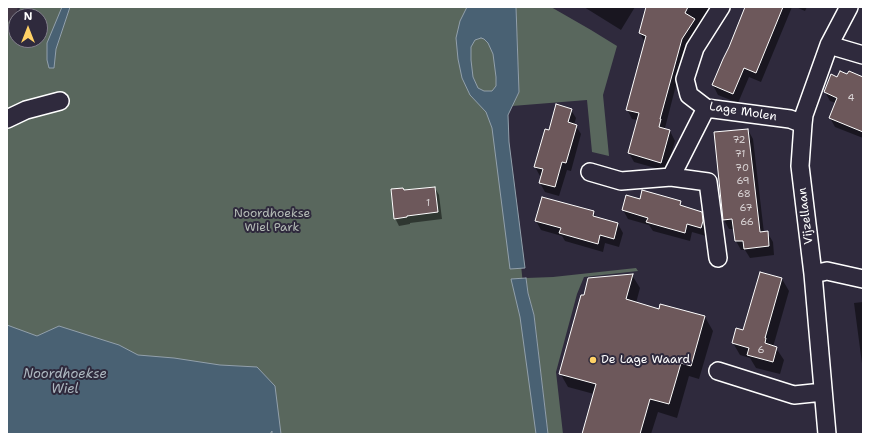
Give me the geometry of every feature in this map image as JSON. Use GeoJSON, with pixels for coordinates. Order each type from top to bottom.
{"type":"FeatureCollection","features":[{"type":"Feature","properties":{"kind":"street","name":"Lage Molen"},"geometry":{"type":"LineString","coordinates":[[721,7],[695,48],[685,79],[689,95],[706,108],[790,119],[803,124]]}},
{"type":"Feature","properties":{"kind":"street","name":"Vijzellaan"},"geometry":{"type":"LineString","coordinates":[[827,434],[813,274],[800,166],[804,115],[829,45],[849,7]]}},
{"type":"Feature","properties":{"kind":"street"},"geometry":{"type":"LineString","coordinates":[[829,45],[863,55]]}},
{"type":"Feature","properties":{"kind":"street"},"geometry":{"type":"LineString","coordinates":[[7,119],[26,110],[60,101]]}},
{"type":"Feature","properties":{"kind":"street"},"geometry":{"type":"LineString","coordinates":[[671,177],[706,108]]}},
{"type":"Feature","properties":{"kind":"street"},"geometry":{"type":"LineString","coordinates":[[590,172],[621,181],[671,177],[708,182],[718,258]]}},
{"type":"Feature","properties":{"kind":"street"},"geometry":{"type":"LineString","coordinates":[[813,274],[827,271],[863,279]]}},
{"type":"Feature","properties":{"kind":"street"},"geometry":{"type":"LineString","coordinates":[[718,371],[794,396],[823,392]]}},
{"type":"Feature","properties":{"kind":"shaded area"},"geometry":{"type":"Polygon","coordinates":[[[7,7],[18,7],[8,8],[7,43],[7,7]]]}},
{"type":"Feature","properties":{"kind":"green space","name":"Noordhoekse Wiel Park"},"geometry":{"type":"Polygon","coordinates":[[[20,7],[495,7],[538,434],[7,434],[8,22],[8,48],[48,48],[48,8],[20,7]]]}},
{"type":"Feature","properties":{"kind":"green space"},"geometry":{"type":"Polygon","coordinates":[[[516,7],[551,7],[617,46],[603,95],[609,156],[592,152],[587,100],[512,106],[519,92],[516,7]]]}},
{"type":"Feature","properties":{"kind":"green space"},"geometry":{"type":"Polygon","coordinates":[[[636,268],[638,271],[584,277],[577,294],[556,372],[563,434],[548,434],[534,315],[528,293],[526,278],[553,277],[636,268]]]}},
{"type":"Feature","properties":{"kind":"water"},"geometry":{"type":"Polygon","coordinates":[[[62,7],[70,7],[56,49],[54,68],[49,68],[47,60],[48,41],[62,7]]]}},
{"type":"Feature","properties":{"kind":"water"},"geometry":{"type":"Polygon","coordinates":[[[467,7],[516,7],[519,92],[508,115],[509,142],[525,268],[510,269],[492,128],[486,112],[470,95],[462,78],[456,38],[460,21],[467,7]],[[481,38],[475,40],[471,47],[473,77],[478,88],[484,91],[492,91],[496,86],[493,54],[488,43],[481,38]]]}},
{"type":"Feature","properties":{"kind":"water"},"geometry":{"type":"Polygon","coordinates":[[[526,278],[528,293],[534,315],[548,434],[536,434],[520,317],[511,279],[526,278]]]}},
{"type":"Feature","properties":{"kind":"water","name":"Noordhoekse Wiel"},"geometry":{"type":"Polygon","coordinates":[[[7,325],[37,336],[59,326],[119,345],[138,355],[174,358],[220,365],[257,367],[275,386],[281,434],[272,434],[272,431],[270,434],[7,434],[7,325]]]}},
{"type":"Feature","properties":{"kind":"building"},"geometry":{"type":"Polygon","coordinates":[[[646,7],[688,7],[685,13],[695,19],[682,39],[660,119],[659,127],[670,130],[661,163],[628,153],[639,113],[626,110],[646,36],[639,33],[646,7]]]}},
{"type":"Feature","properties":{"kind":"building"},"geometry":{"type":"Polygon","coordinates":[[[745,7],[783,7],[756,73],[744,68],[733,94],[712,85],[745,7]]]}},
{"type":"Feature","properties":{"kind":"building"},"geometry":{"type":"Polygon","coordinates":[[[840,71],[847,74],[849,71],[863,77],[863,132],[829,118],[837,98],[824,92],[831,74],[837,77],[840,71]]]}},
{"type":"Feature","properties":{"kind":"building"},"geometry":{"type":"Polygon","coordinates":[[[556,104],[572,109],[568,122],[577,125],[566,163],[562,162],[555,187],[539,183],[543,169],[534,167],[545,129],[549,130],[556,104]]]}},
{"type":"Feature","properties":{"kind":"building"},"geometry":{"type":"Polygon","coordinates":[[[748,129],[760,232],[768,231],[769,246],[744,249],[743,241],[735,241],[732,219],[723,220],[714,132],[748,129]]]}},
{"type":"Feature","properties":{"kind":"building"},"geometry":{"type":"Polygon","coordinates":[[[435,187],[438,212],[394,219],[391,189],[403,188],[404,190],[435,187]]]}},
{"type":"Feature","properties":{"kind":"building"},"geometry":{"type":"Polygon","coordinates":[[[642,190],[681,201],[680,205],[702,212],[703,221],[701,228],[687,224],[685,233],[646,222],[648,218],[622,210],[626,195],[640,199],[642,190]]]}},
{"type":"Feature","properties":{"kind":"building"},"geometry":{"type":"Polygon","coordinates":[[[542,197],[594,211],[593,216],[618,223],[614,239],[600,235],[598,244],[559,233],[561,228],[535,221],[542,197]]]}},
{"type":"Feature","properties":{"kind":"building"},"geometry":{"type":"Polygon","coordinates":[[[760,272],[782,278],[765,338],[765,343],[777,347],[773,362],[747,355],[749,348],[732,343],[736,328],[743,330],[760,272]]]}},
{"type":"Feature","properties":{"kind":"building","name":"De Lage Waard"},"geometry":{"type":"Polygon","coordinates":[[[633,274],[626,299],[659,309],[660,304],[705,316],[691,366],[681,363],[669,404],[650,399],[640,434],[582,434],[596,384],[559,374],[581,295],[584,295],[588,278],[633,274]]]}},
{"type":"Feature","properties":{"kind":"place","name":"De Lage Waard"},"geometry":{"type":"Point","coordinates":[593,360]}}]}
